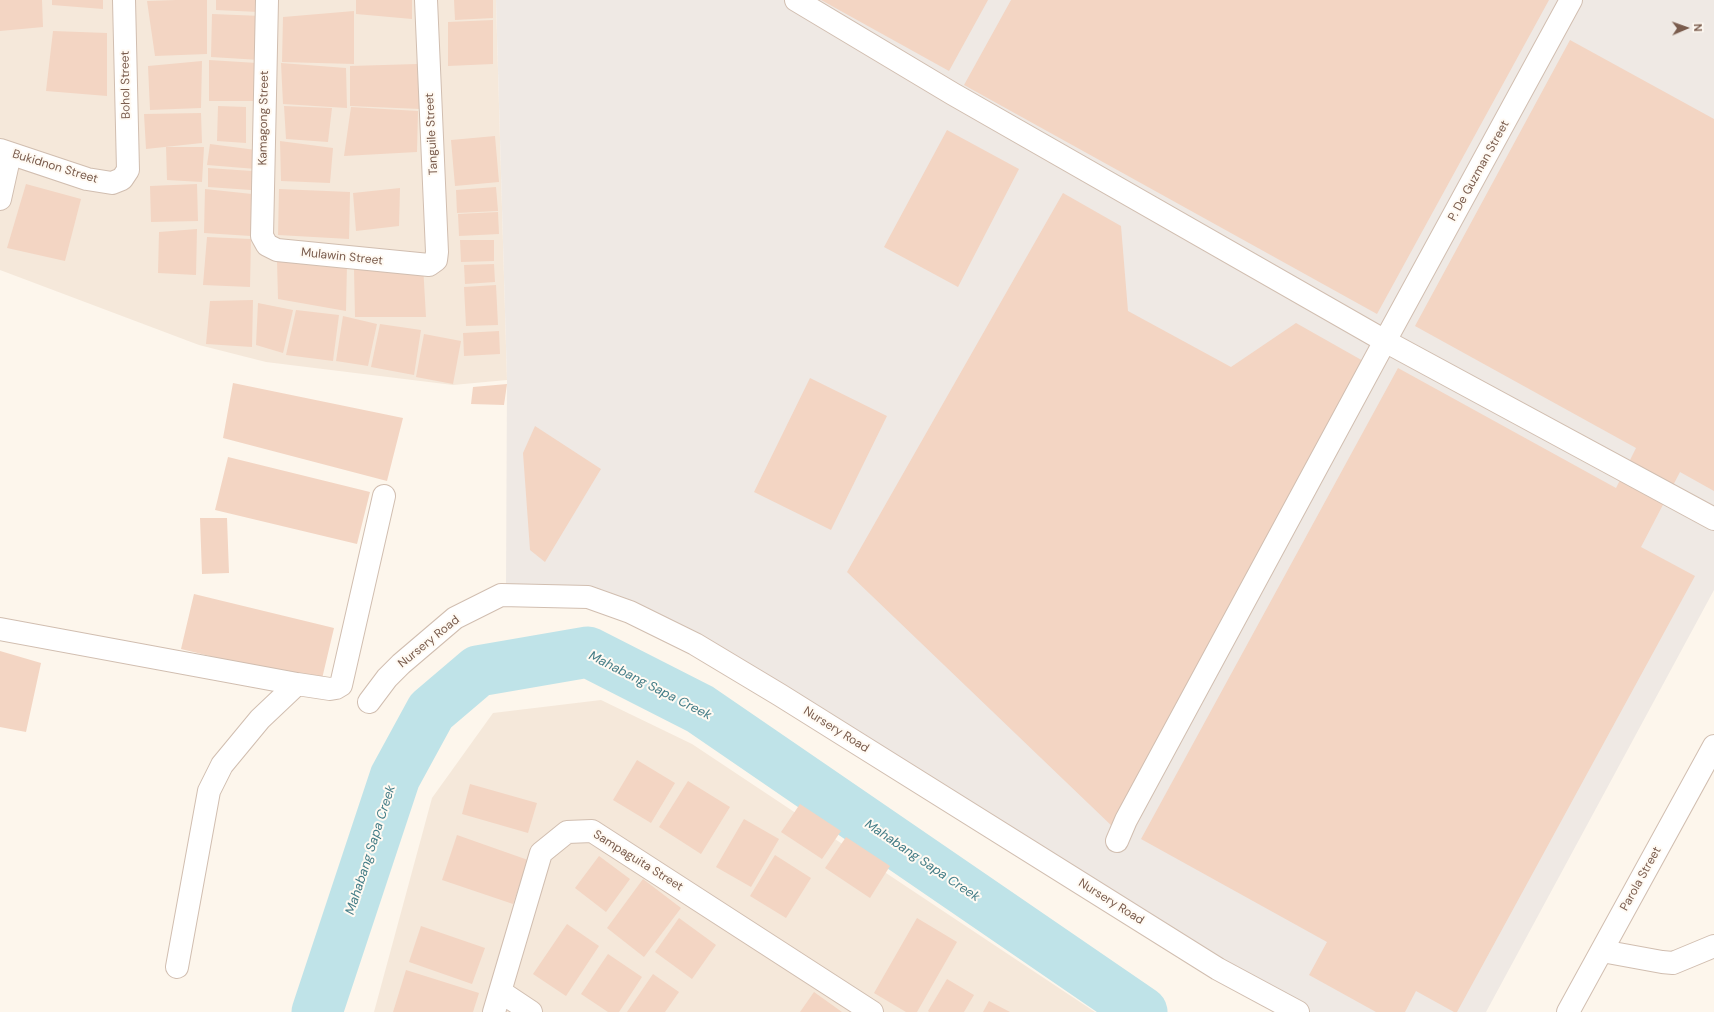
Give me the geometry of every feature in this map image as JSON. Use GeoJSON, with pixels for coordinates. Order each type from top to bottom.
{"type":"FeatureCollection","features":[{"type":"Feature","properties":{"kind":"street","name":"Bohol Street"},"geometry":{"type":"LineString","coordinates":[[124,0],[128,170]]}},
{"type":"Feature","properties":{"kind":"street","name":"Kamagong Street"},"geometry":{"type":"LineString","coordinates":[[262,236],[267,0]]}},
{"type":"Feature","properties":{"kind":"street","name":"Tanguile Street"},"geometry":{"type":"LineString","coordinates":[[426,0],[437,252],[436,260],[429,265]]}},
{"type":"Feature","properties":{"kind":"street"},"geometry":{"type":"LineString","coordinates":[[796,0],[953,94],[1385,341],[1714,519]]}},
{"type":"Feature","properties":{"kind":"street","name":"P. De Guzman Street"},"geometry":{"type":"LineString","coordinates":[[1117,841],[1126,820],[1571,0]]}},
{"type":"Feature","properties":{"kind":"street","name":"Bukidnon Street"},"geometry":{"type":"LineString","coordinates":[[5,152],[87,179],[112,183],[122,179],[128,170]]}},
{"type":"Feature","properties":{"kind":"street"},"geometry":{"type":"LineString","coordinates":[[0,199],[5,152]]}},
{"type":"Feature","properties":{"kind":"street","name":"Mulawin Street"},"geometry":{"type":"LineString","coordinates":[[262,236],[267,245],[277,250],[429,265]]}},
{"type":"Feature","properties":{"kind":"street"},"geometry":{"type":"LineString","coordinates":[[0,629],[330,689],[341,685],[384,496]]}},
{"type":"Feature","properties":{"kind":"street","name":"Nursery Road"},"geometry":{"type":"LineString","coordinates":[[369,702],[387,678],[401,664],[455,618],[501,595],[588,597],[630,612],[695,644],[780,695],[1218,969],[1298,1012]]}},
{"type":"Feature","properties":{"kind":"street"},"geometry":{"type":"LineString","coordinates":[[177,967],[209,791],[222,765],[260,719],[297,684]]}},
{"type":"Feature","properties":{"kind":"street","name":"Parola Street"},"geometry":{"type":"LineString","coordinates":[[1568,1012],[1714,746]]}},
{"type":"Feature","properties":{"kind":"street","name":"Sampaguita Street"},"geometry":{"type":"LineString","coordinates":[[497,1002],[541,853],[567,832],[592,831],[872,1012]]}},
{"type":"Feature","properties":{"kind":"street"},"geometry":{"type":"LineString","coordinates":[[1602,951],[1673,963],[1714,946]]}},
{"type":"Feature","properties":{"kind":"street"},"geometry":{"type":"LineString","coordinates":[[497,1002],[531,1012]]}},
{"type":"Feature","properties":{"kind":"shaded area"},"geometry":{"type":"Polygon","coordinates":[[[0,0],[496,0],[507,380],[453,385],[266,362],[199,345],[0,270],[0,0]]]}},
{"type":"Feature","properties":{"kind":"shaded area"},"geometry":{"type":"Polygon","coordinates":[[[496,0],[1714,0],[1714,590],[1486,1012],[1308,1012],[675,624],[506,588],[507,380],[496,0]]]}},
{"type":"Feature","properties":{"kind":"shaded area"},"geometry":{"type":"Polygon","coordinates":[[[601,700],[692,744],[1095,1012],[374,1012],[432,798],[493,713],[601,700]]]}},
{"type":"Feature","properties":{"kind":"building"},"geometry":{"type":"Polygon","coordinates":[[[0,0],[42,0],[43,27],[0,31],[0,0]]]}},
{"type":"Feature","properties":{"kind":"building"},"geometry":{"type":"Polygon","coordinates":[[[52,0],[103,0],[103,9],[52,5],[52,0]]]}},
{"type":"Feature","properties":{"kind":"building"},"geometry":{"type":"Polygon","coordinates":[[[207,0],[207,54],[155,56],[147,1],[207,0]]]}},
{"type":"Feature","properties":{"kind":"building"},"geometry":{"type":"Polygon","coordinates":[[[216,0],[258,0],[259,12],[216,10],[216,0]]]}},
{"type":"Feature","properties":{"kind":"building"},"geometry":{"type":"Polygon","coordinates":[[[356,0],[412,0],[412,19],[356,14],[356,0]]]}},
{"type":"Feature","properties":{"kind":"building"},"geometry":{"type":"Polygon","coordinates":[[[454,0],[493,0],[493,18],[455,20],[454,0]]]}},
{"type":"Feature","properties":{"kind":"building"},"geometry":{"type":"Polygon","coordinates":[[[821,0],[988,0],[949,71],[821,0]]]}},
{"type":"Feature","properties":{"kind":"building"},"geometry":{"type":"Polygon","coordinates":[[[1011,0],[1549,0],[1377,314],[964,85],[1011,0]]]}},
{"type":"Feature","properties":{"kind":"building"},"geometry":{"type":"Polygon","coordinates":[[[354,11],[354,64],[282,62],[283,17],[354,11]]]}},
{"type":"Feature","properties":{"kind":"building"},"geometry":{"type":"Polygon","coordinates":[[[212,14],[262,16],[260,60],[211,57],[212,14]]]}},
{"type":"Feature","properties":{"kind":"building"},"geometry":{"type":"Polygon","coordinates":[[[493,20],[493,64],[448,66],[448,22],[493,20]]]}},
{"type":"Feature","properties":{"kind":"building"},"geometry":{"type":"Polygon","coordinates":[[[53,31],[107,33],[107,96],[46,91],[53,31]]]}},
{"type":"Feature","properties":{"kind":"building"},"geometry":{"type":"Polygon","coordinates":[[[1570,40],[1714,119],[1714,491],[1680,472],[1641,547],[1695,576],[1457,1012],[1454,1012],[1416,991],[1405,1012],[1376,1012],[1309,975],[1327,942],[1141,839],[1398,368],[1616,488],[1636,448],[1415,326],[1570,40]]]}},
{"type":"Feature","properties":{"kind":"building"},"geometry":{"type":"Polygon","coordinates":[[[209,60],[257,63],[256,101],[209,101],[209,60]]]}},
{"type":"Feature","properties":{"kind":"building"},"geometry":{"type":"Polygon","coordinates":[[[202,61],[201,108],[150,110],[148,66],[202,61]]]}},
{"type":"Feature","properties":{"kind":"building"},"geometry":{"type":"Polygon","coordinates":[[[281,63],[346,68],[347,108],[283,104],[281,63]]]}},
{"type":"Feature","properties":{"kind":"building"},"geometry":{"type":"Polygon","coordinates":[[[417,64],[420,109],[350,106],[350,66],[417,64]]]}},
{"type":"Feature","properties":{"kind":"building"},"geometry":{"type":"Polygon","coordinates":[[[218,106],[246,107],[246,143],[217,141],[218,106]]]}},
{"type":"Feature","properties":{"kind":"building"},"geometry":{"type":"Polygon","coordinates":[[[284,106],[332,108],[328,142],[286,139],[284,106]]]}},
{"type":"Feature","properties":{"kind":"building"},"geometry":{"type":"Polygon","coordinates":[[[351,107],[418,111],[417,152],[344,156],[351,107]]]}},
{"type":"Feature","properties":{"kind":"building"},"geometry":{"type":"Polygon","coordinates":[[[201,113],[202,143],[146,149],[144,114],[201,113]]]}},
{"type":"Feature","properties":{"kind":"building"},"geometry":{"type":"Polygon","coordinates":[[[947,130],[1019,169],[958,287],[884,247],[947,130]]]}},
{"type":"Feature","properties":{"kind":"building"},"geometry":{"type":"Polygon","coordinates":[[[495,136],[499,182],[455,186],[451,140],[495,136]]]}},
{"type":"Feature","properties":{"kind":"building"},"geometry":{"type":"Polygon","coordinates":[[[280,141],[333,148],[330,183],[281,181],[280,141]]]}},
{"type":"Feature","properties":{"kind":"building"},"geometry":{"type":"Polygon","coordinates":[[[210,144],[256,150],[256,169],[207,165],[210,144]]]}},
{"type":"Feature","properties":{"kind":"building"},"geometry":{"type":"Polygon","coordinates":[[[166,147],[204,147],[202,182],[167,180],[166,147]]]}},
{"type":"Feature","properties":{"kind":"building"},"geometry":{"type":"Polygon","coordinates":[[[208,168],[252,171],[251,190],[208,187],[208,168]]]}},
{"type":"Feature","properties":{"kind":"building"},"geometry":{"type":"Polygon","coordinates":[[[26,184],[81,199],[65,261],[7,248],[26,184]]]}},
{"type":"Feature","properties":{"kind":"building"},"geometry":{"type":"Polygon","coordinates":[[[197,184],[198,221],[151,222],[150,186],[197,184]]]}},
{"type":"Feature","properties":{"kind":"building"},"geometry":{"type":"Polygon","coordinates":[[[496,187],[498,211],[457,213],[456,190],[496,187]]]}},
{"type":"Feature","properties":{"kind":"building"},"geometry":{"type":"Polygon","coordinates":[[[400,188],[399,226],[356,231],[353,193],[400,188]]]}},
{"type":"Feature","properties":{"kind":"building"},"geometry":{"type":"Polygon","coordinates":[[[205,189],[252,194],[251,236],[204,233],[205,189]]]}},
{"type":"Feature","properties":{"kind":"building"},"geometry":{"type":"Polygon","coordinates":[[[279,189],[350,192],[349,239],[278,235],[279,189]]]}},
{"type":"Feature","properties":{"kind":"building"},"geometry":{"type":"Polygon","coordinates":[[[1063,193],[1121,226],[1128,311],[1231,367],[1296,323],[1365,362],[1114,828],[847,572],[1063,193]]]}},
{"type":"Feature","properties":{"kind":"building"},"geometry":{"type":"Polygon","coordinates":[[[498,212],[499,234],[459,236],[458,214],[498,212]]]}},
{"type":"Feature","properties":{"kind":"building"},"geometry":{"type":"Polygon","coordinates":[[[197,229],[196,275],[158,273],[159,232],[197,229]]]}},
{"type":"Feature","properties":{"kind":"building"},"geometry":{"type":"Polygon","coordinates":[[[207,237],[251,239],[250,287],[203,285],[207,237]]]}},
{"type":"Feature","properties":{"kind":"building"},"geometry":{"type":"Polygon","coordinates":[[[460,240],[494,240],[494,261],[461,262],[460,240]]]}},
{"type":"Feature","properties":{"kind":"building"},"geometry":{"type":"Polygon","coordinates":[[[277,260],[347,264],[346,311],[278,299],[277,260]]]}},
{"type":"Feature","properties":{"kind":"building"},"geometry":{"type":"Polygon","coordinates":[[[494,264],[495,282],[465,284],[464,265],[494,264]]]}},
{"type":"Feature","properties":{"kind":"building"},"geometry":{"type":"Polygon","coordinates":[[[423,265],[426,317],[355,317],[354,269],[423,265]]]}},
{"type":"Feature","properties":{"kind":"building"},"geometry":{"type":"Polygon","coordinates":[[[496,285],[498,325],[466,326],[464,287],[496,285]]]}},
{"type":"Feature","properties":{"kind":"building"},"geometry":{"type":"Polygon","coordinates":[[[253,300],[252,347],[206,344],[210,301],[253,300]]]}},
{"type":"Feature","properties":{"kind":"building"},"geometry":{"type":"Polygon","coordinates":[[[258,303],[293,310],[283,353],[256,345],[258,303]]]}},
{"type":"Feature","properties":{"kind":"building"},"geometry":{"type":"Polygon","coordinates":[[[296,310],[339,315],[333,361],[286,355],[296,310]]]}},
{"type":"Feature","properties":{"kind":"building"},"geometry":{"type":"Polygon","coordinates":[[[343,316],[377,324],[368,366],[336,361],[343,316]]]}},
{"type":"Feature","properties":{"kind":"building"},"geometry":{"type":"Polygon","coordinates":[[[380,324],[421,330],[414,375],[371,367],[380,324]]]}},
{"type":"Feature","properties":{"kind":"building"},"geometry":{"type":"Polygon","coordinates":[[[499,331],[500,354],[464,356],[463,333],[499,331]]]}},
{"type":"Feature","properties":{"kind":"building"},"geometry":{"type":"Polygon","coordinates":[[[424,334],[461,341],[453,384],[416,377],[424,334]]]}},
{"type":"Feature","properties":{"kind":"building"},"geometry":{"type":"Polygon","coordinates":[[[810,378],[887,416],[831,530],[754,492],[810,378]]]}},
{"type":"Feature","properties":{"kind":"building"},"geometry":{"type":"Polygon","coordinates":[[[233,383],[403,418],[387,481],[223,438],[233,383]]]}},
{"type":"Feature","properties":{"kind":"building"},"geometry":{"type":"Polygon","coordinates":[[[507,384],[504,405],[471,404],[473,387],[507,384]]]}},
{"type":"Feature","properties":{"kind":"building"},"geometry":{"type":"Polygon","coordinates":[[[535,426],[601,469],[545,562],[530,550],[523,453],[535,426]]]}},
{"type":"Feature","properties":{"kind":"building"},"geometry":{"type":"Polygon","coordinates":[[[228,457],[370,492],[357,544],[215,510],[228,457]]]}},
{"type":"Feature","properties":{"kind":"building"},"geometry":{"type":"Polygon","coordinates":[[[200,518],[227,518],[229,573],[202,574],[200,518]]]}},
{"type":"Feature","properties":{"kind":"building"},"geometry":{"type":"Polygon","coordinates":[[[194,594],[334,628],[321,683],[181,649],[194,594]]]}},
{"type":"Feature","properties":{"kind":"building"},"geometry":{"type":"Polygon","coordinates":[[[0,651],[41,663],[26,732],[0,727],[0,651]]]}},
{"type":"Feature","properties":{"kind":"building"},"geometry":{"type":"Polygon","coordinates":[[[637,760],[675,783],[651,823],[613,800],[637,760]]]}},
{"type":"Feature","properties":{"kind":"building"},"geometry":{"type":"Polygon","coordinates":[[[688,781],[730,807],[701,854],[659,827],[688,781]]]}},
{"type":"Feature","properties":{"kind":"building"},"geometry":{"type":"Polygon","coordinates":[[[470,784],[537,803],[528,833],[462,814],[470,784]]]}},
{"type":"Feature","properties":{"kind":"building"},"geometry":{"type":"Polygon","coordinates":[[[800,804],[841,831],[822,859],[781,832],[800,804]]]}},
{"type":"Feature","properties":{"kind":"building"},"geometry":{"type":"Polygon","coordinates":[[[744,819],[779,839],[751,887],[716,867],[744,819]]]}},
{"type":"Feature","properties":{"kind":"building"},"geometry":{"type":"Polygon","coordinates":[[[457,835],[528,860],[513,904],[442,880],[457,835]]]}},
{"type":"Feature","properties":{"kind":"building"},"geometry":{"type":"Polygon","coordinates":[[[846,837],[890,866],[870,898],[825,868],[846,837]]]}},
{"type":"Feature","properties":{"kind":"building"},"geometry":{"type":"Polygon","coordinates":[[[775,855],[811,878],[786,918],[750,896],[775,855]]]}},
{"type":"Feature","properties":{"kind":"building"},"geometry":{"type":"Polygon","coordinates":[[[599,856],[630,879],[606,912],[575,888],[599,856]]]}},
{"type":"Feature","properties":{"kind":"building"},"geometry":{"type":"Polygon","coordinates":[[[643,879],[681,908],[644,957],[607,928],[643,879]]]}},
{"type":"Feature","properties":{"kind":"building"},"geometry":{"type":"Polygon","coordinates":[[[679,918],[716,945],[692,979],[655,952],[679,918]]]}},
{"type":"Feature","properties":{"kind":"building"},"geometry":{"type":"Polygon","coordinates":[[[917,918],[957,942],[917,1012],[906,1012],[874,993],[917,918]]]}},
{"type":"Feature","properties":{"kind":"building"},"geometry":{"type":"Polygon","coordinates":[[[567,924],[599,946],[566,996],[533,974],[567,924]]]}},
{"type":"Feature","properties":{"kind":"building"},"geometry":{"type":"Polygon","coordinates":[[[421,926],[485,948],[472,984],[409,962],[421,926]]]}},
{"type":"Feature","properties":{"kind":"building"},"geometry":{"type":"Polygon","coordinates":[[[608,954],[642,977],[619,1012],[608,1012],[581,994],[608,954]]]}},
{"type":"Feature","properties":{"kind":"building"},"geometry":{"type":"Polygon","coordinates":[[[406,970],[479,993],[473,1012],[393,1012],[406,970]]]}},
{"type":"Feature","properties":{"kind":"building"},"geometry":{"type":"Polygon","coordinates":[[[653,974],[679,992],[665,1012],[627,1012],[653,974]]]}},
{"type":"Feature","properties":{"kind":"building"},"geometry":{"type":"Polygon","coordinates":[[[947,979],[974,995],[964,1012],[929,1012],[928,1011],[947,979]]]}},
{"type":"Feature","properties":{"kind":"building"},"geometry":{"type":"Polygon","coordinates":[[[814,992],[842,1012],[800,1012],[814,992]]]}},
{"type":"Feature","properties":{"kind":"building"},"geometry":{"type":"Polygon","coordinates":[[[989,1001],[1010,1012],[983,1012],[989,1001]]]}},
{"type":"Feature","properties":{"kind":"waterway","name":"Mahabang Sapa Creek"},"geometry":{"type":"LineString","coordinates":[[317,1012],[395,777],[431,711],[478,671],[588,652],[700,709],[1142,1012]]}}]}
